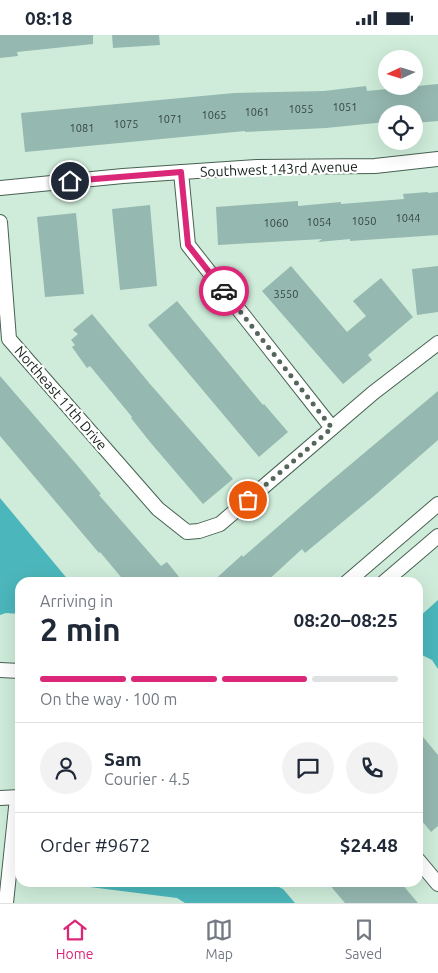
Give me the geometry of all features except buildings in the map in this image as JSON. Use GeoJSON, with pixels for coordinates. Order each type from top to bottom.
{"type":"FeatureCollection","features":[{"type":"Feature","properties":{"kind":"street","name":"Southwest 143rd Avenue"},"geometry":{"type":"LineString","coordinates":[[0,188],[181,172],[257,167],[376,166],[438,159]]}},
{"type":"Feature","properties":{"kind":"street"},"geometry":{"type":"LineString","coordinates":[[181,172],[188,245],[332,428],[373,393],[438,343]]}},
{"type":"Feature","properties":{"kind":"street","name":"Northeast 11th Drive"},"geometry":{"type":"LineString","coordinates":[[0,222],[9,339],[158,509],[186,531],[198,531],[220,524],[332,428]]}},
{"type":"Feature","properties":{"kind":"street"},"geometry":{"type":"LineString","coordinates":[[353,577],[438,504]]}},
{"type":"Feature","properties":{"kind":"street"},"geometry":{"type":"LineString","coordinates":[[390,577],[438,536]]}},
{"type":"Feature","properties":{"kind":"street"},"geometry":{"type":"LineString","coordinates":[[0,670],[15,671]]}},
{"type":"Feature","properties":{"kind":"street"},"geometry":{"type":"LineString","coordinates":[[0,798],[15,797]]}},
{"type":"Feature","properties":{"kind":"street"},"geometry":{"type":"LineString","coordinates":[[6,903],[15,824]]}},
{"type":"Feature","properties":{"kind":"street"},"geometry":{"type":"LineString","coordinates":[[423,866],[438,884]]}},
{"type":"Feature","properties":{"kind":"water"},"geometry":{"type":"Polygon","coordinates":[[[0,498],[66,577],[15,577],[15,614],[0,615],[0,498]]]}},
{"type":"Feature","properties":{"kind":"water"},"geometry":{"type":"Polygon","coordinates":[[[438,600],[438,669],[432,660],[423,656],[423,614],[438,600]]]}},
{"type":"Feature","properties":{"kind":"water"},"geometry":{"type":"Polygon","coordinates":[[[90,887],[279,887],[295,903],[185,903],[177,898],[90,887]]]}},
{"type":"Feature","properties":{"kind":"way so far"},"geometry":{"type":"LineString","coordinates":[[224,291],[332,428],[248,500]]}},
{"type":"Feature","properties":{"kind":"route"},"geometry":{"type":"LineString","coordinates":[[70,181],[181,172],[188,245],[224,291]]}}]}
